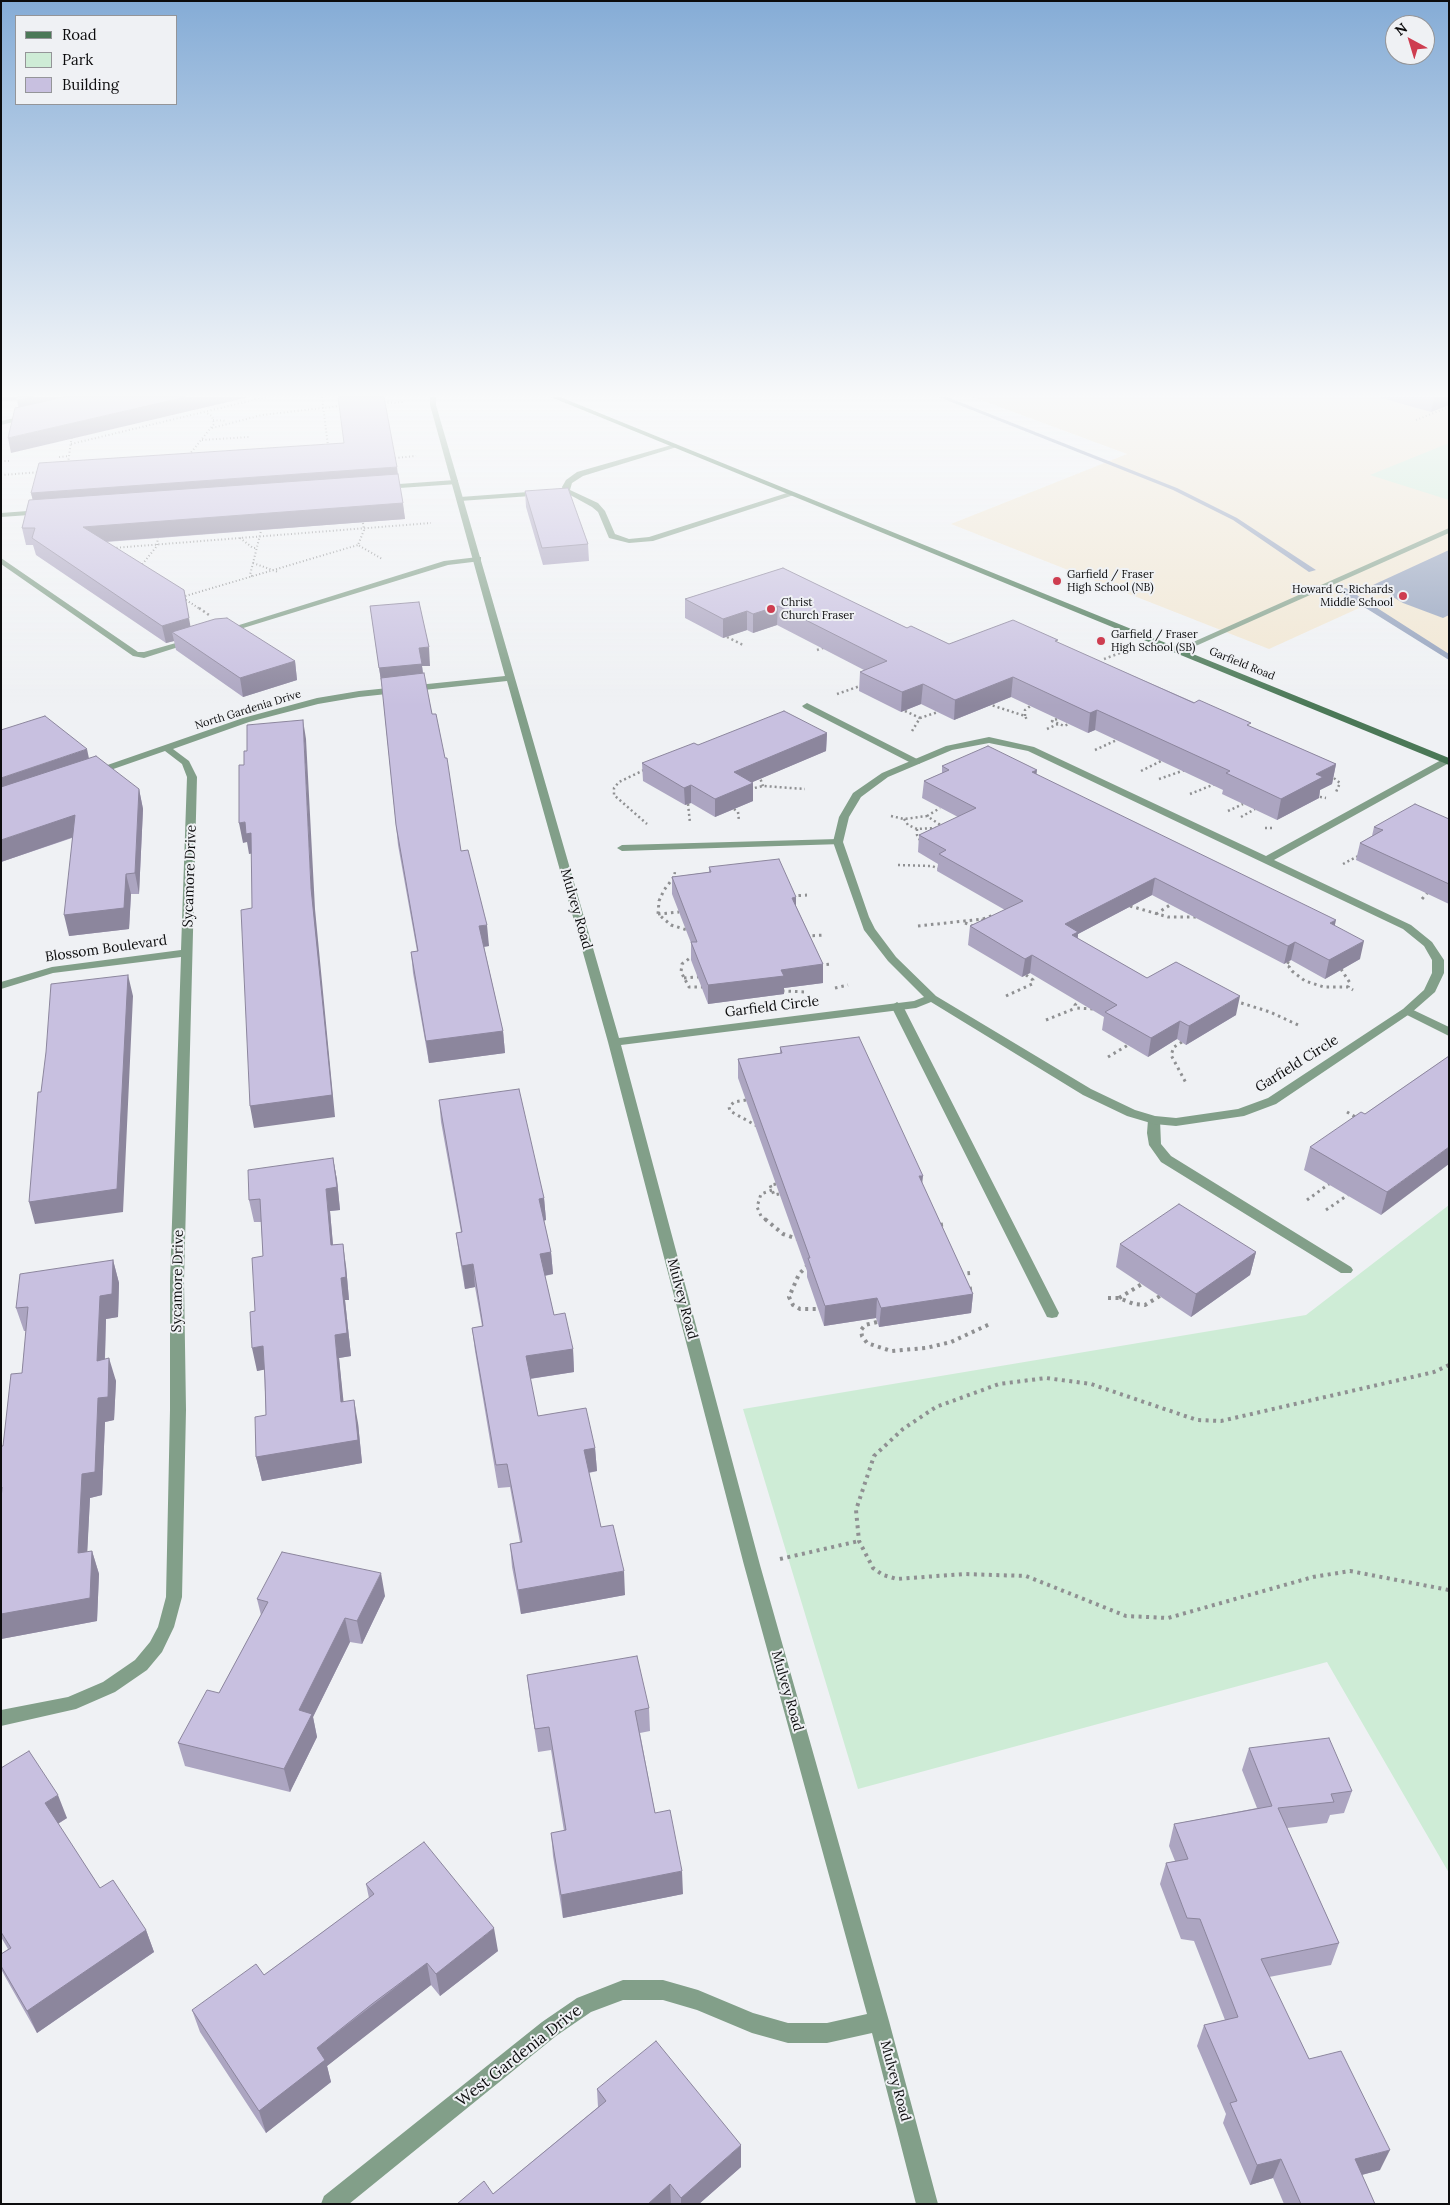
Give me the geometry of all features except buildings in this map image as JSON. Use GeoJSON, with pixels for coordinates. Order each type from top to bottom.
{"type":"FeatureCollection","features":[{"type":"Feature","properties":{"kind":"main road","name":"Garfield Road"},"geometry":{"type":"LineString","coordinates":[[807,500],[1447,762]]}},
{"type":"Feature","properties":{"kind":"street","name":"Mulvey Road"},"geometry":{"type":"LineString","coordinates":[[460,500],[614,1042],[752,1565],[879,2021],[927,2204]]}},
{"type":"Feature","properties":{"kind":"street"},"geometry":{"type":"LineString","coordinates":[[585,500],[595,505],[601,511],[612,536],[629,542],[650,539],[774,500]]}},
{"type":"Feature","properties":{"kind":"street"},"geometry":{"type":"LineString","coordinates":[[1,515],[50,511]]}},
{"type":"Feature","properties":{"kind":"street"},"geometry":{"type":"LineString","coordinates":[[1177,651],[1449,530]]}},
{"type":"Feature","properties":{"kind":"street"},"geometry":{"type":"LineString","coordinates":[[212,635],[447,563],[478,558]]}},
{"type":"Feature","properties":{"kind":"street"},"geometry":{"type":"LineString","coordinates":[[1,560],[136,654],[150,654],[203,638]]}},
{"type":"Feature","properties":{"kind":"street","name":"North Gardenia Drive"},"geometry":{"type":"LineString","coordinates":[[84,776],[246,720],[317,701],[358,694],[510,678]]}},
{"type":"Feature","properties":{"kind":"street"},"geometry":{"type":"LineString","coordinates":[[807,706],[916,762]]}},
{"type":"Feature","properties":{"kind":"street","name":"Garfield Circle"},"geometry":{"type":"LineString","coordinates":[[989,740],[1031,749],[1408,927],[1428,944],[1438,960],[1438,973],[1429,992],[1407,1011],[1272,1101],[1240,1113],[1202,1120],[1176,1122],[1154,1120],[1131,1113],[1087,1092],[932,998],[892,959],[870,930],[838,842],[844,817],[857,795],[885,775],[916,762],[949,748],[989,740]]}},
{"type":"Feature","properties":{"kind":"street","name":"Sycamore Drive"},"geometry":{"type":"LineString","coordinates":[[1,1718],[70,1704],[109,1687],[141,1665],[156,1647],[166,1627],[174,1597],[178,1410],[177,1281],[192,777],[186,763],[166,748]]}},
{"type":"Feature","properties":{"kind":"street"},"geometry":{"type":"LineString","coordinates":[[1267,860],[1447,762]]}},
{"type":"Feature","properties":{"kind":"street"},"geometry":{"type":"LineString","coordinates":[[622,848],[838,842]]}},
{"type":"Feature","properties":{"kind":"street","name":"Blossom Boulevard"},"geometry":{"type":"LineString","coordinates":[[1,986],[52,970],[188,953]]}},
{"type":"Feature","properties":{"kind":"street","name":"Garfield Circle"},"geometry":{"type":"LineString","coordinates":[[614,1042],[916,1004],[932,998]]}},
{"type":"Feature","properties":{"kind":"street"},"geometry":{"type":"LineString","coordinates":[[896,1006],[1052,1313]]}},
{"type":"Feature","properties":{"kind":"street"},"geometry":{"type":"LineString","coordinates":[[1407,1011],[1449,1032]]}},
{"type":"Feature","properties":{"kind":"street"},"geometry":{"type":"LineString","coordinates":[[1154,1120],[1152,1133],[1155,1145],[1166,1158],[1346,1270]]}},
{"type":"Feature","properties":{"kind":"street","name":"West Gardenia Drive"},"geometry":{"type":"LineString","coordinates":[[332,2204],[550,2029],[584,2005],[623,1990],[663,1990],[698,2000],[752,2023],[788,2033],[827,2033],[879,2021]]}},
{"type":"Feature","properties":{"kind":"path"},"geometry":{"type":"LineString","coordinates":[[358,545],[364,529],[363,522]]}},
{"type":"Feature","properties":{"kind":"path"},"geometry":{"type":"LineString","coordinates":[[110,548],[431,523]]}},
{"type":"Feature","properties":{"kind":"path"},"geometry":{"type":"LineString","coordinates":[[141,571],[137,569],[141,567],[157,545],[158,529]]}},
{"type":"Feature","properties":{"kind":"path"},"geometry":{"type":"LineString","coordinates":[[252,576],[250,575],[261,531]]}},
{"type":"Feature","properties":{"kind":"path"},"geometry":{"type":"LineString","coordinates":[[240,538],[253,548],[257,548]]}},
{"type":"Feature","properties":{"kind":"path"},"geometry":{"type":"LineString","coordinates":[[111,542],[110,548],[112,552]]}},
{"type":"Feature","properties":{"kind":"path"},"geometry":{"type":"LineString","coordinates":[[210,616],[181,597],[358,545],[387,562]]}},
{"type":"Feature","properties":{"kind":"path"},"geometry":{"type":"LineString","coordinates":[[253,563],[278,572]]}},
{"type":"Feature","properties":{"kind":"path"},"geometry":{"type":"LineString","coordinates":[[184,606],[192,604]]}},
{"type":"Feature","properties":{"kind":"path"},"geometry":{"type":"LineString","coordinates":[[727,637],[743,645]]}},
{"type":"Feature","properties":{"kind":"path"},"geometry":{"type":"LineString","coordinates":[[817,650],[830,646]]}},
{"type":"Feature","properties":{"kind":"path"},"geometry":{"type":"LineString","coordinates":[[837,694],[867,684]]}},
{"type":"Feature","properties":{"kind":"path"},"geometry":{"type":"LineString","coordinates":[[980,701],[1026,718],[1028,706],[1036,702]]}},
{"type":"Feature","properties":{"kind":"path"},"geometry":{"type":"LineString","coordinates":[[905,711],[920,718],[938,712]]}},
{"type":"Feature","properties":{"kind":"path"},"geometry":{"type":"LineString","coordinates":[[912,730],[915,729],[920,718]]}},
{"type":"Feature","properties":{"kind":"path"},"geometry":{"type":"LineString","coordinates":[[1057,719],[1052,721],[1064,726],[1069,724]]}},
{"type":"Feature","properties":{"kind":"path"},"geometry":{"type":"LineString","coordinates":[[1047,729],[1058,724]]}},
{"type":"Feature","properties":{"kind":"path"},"geometry":{"type":"LineString","coordinates":[[1095,750],[1122,739],[1125,734]]}},
{"type":"Feature","properties":{"kind":"path"},"geometry":{"type":"LineString","coordinates":[[1141,771],[1161,761]]}},
{"type":"Feature","properties":{"kind":"path"},"geometry":{"type":"LineString","coordinates":[[1158,779],[1179,774],[1189,768]]}},
{"type":"Feature","properties":{"kind":"path"},"geometry":{"type":"LineString","coordinates":[[647,825],[644,820],[614,795],[614,788],[628,776],[648,770]]}},
{"type":"Feature","properties":{"kind":"path"},"geometry":{"type":"LineString","coordinates":[[759,774],[766,771]]}},
{"type":"Feature","properties":{"kind":"path"},"geometry":{"type":"LineString","coordinates":[[755,772],[759,774],[763,786]]}},
{"type":"Feature","properties":{"kind":"path"},"geometry":{"type":"LineString","coordinates":[[1322,801],[1338,791],[1340,783],[1332,776],[1324,773]]}},
{"type":"Feature","properties":{"kind":"path"},"geometry":{"type":"LineString","coordinates":[[1190,794],[1218,782]]}},
{"type":"Feature","properties":{"kind":"path"},"geometry":{"type":"LineString","coordinates":[[743,790],[763,786],[805,789]]}},
{"type":"Feature","properties":{"kind":"path"},"geometry":{"type":"LineString","coordinates":[[1315,797],[1326,798]]}},
{"type":"Feature","properties":{"kind":"path"},"geometry":{"type":"LineString","coordinates":[[688,804],[690,806],[690,825]]}},
{"type":"Feature","properties":{"kind":"path"},"geometry":{"type":"LineString","coordinates":[[1228,811],[1243,804]]}},
{"type":"Feature","properties":{"kind":"path"},"geometry":{"type":"LineString","coordinates":[[891,816],[904,819],[927,816],[940,808]]}},
{"type":"Feature","properties":{"kind":"path"},"geometry":{"type":"LineString","coordinates":[[734,809],[738,812],[739,824]]}},
{"type":"Feature","properties":{"kind":"path"},"geometry":{"type":"LineString","coordinates":[[1241,817],[1255,810]]}},
{"type":"Feature","properties":{"kind":"path"},"geometry":{"type":"LineString","coordinates":[[927,816],[948,830]]}},
{"type":"Feature","properties":{"kind":"path"},"geometry":{"type":"LineString","coordinates":[[904,819],[908,825],[917,829],[949,826]]}},
{"type":"Feature","properties":{"kind":"path"},"geometry":{"type":"LineString","coordinates":[[1265,828],[1283,828]]}},
{"type":"Feature","properties":{"kind":"path"},"geometry":{"type":"LineString","coordinates":[[917,829],[917,835],[924,845]]}},
{"type":"Feature","properties":{"kind":"path"},"geometry":{"type":"LineString","coordinates":[[1343,864],[1368,850]]}},
{"type":"Feature","properties":{"kind":"path"},"geometry":{"type":"LineString","coordinates":[[898,865],[932,866],[941,869]]}},
{"type":"Feature","properties":{"kind":"path"},"geometry":{"type":"LineString","coordinates":[[658,914],[659,901],[664,890],[674,880],[675,871]]}},
{"type":"Feature","properties":{"kind":"path"},"geometry":{"type":"LineString","coordinates":[[674,880],[680,883]]}},
{"type":"Feature","properties":{"kind":"path"},"geometry":{"type":"LineString","coordinates":[[1426,887],[1430,890]]}},
{"type":"Feature","properties":{"kind":"path"},"geometry":{"type":"LineString","coordinates":[[1422,899],[1430,890],[1436,889]]}},
{"type":"Feature","properties":{"kind":"path"},"geometry":{"type":"LineString","coordinates":[[786,893],[790,893],[791,896],[807,895]]}},
{"type":"Feature","properties":{"kind":"path"},"geometry":{"type":"LineString","coordinates":[[789,900],[792,900],[791,896]]}},
{"type":"Feature","properties":{"kind":"path"},"geometry":{"type":"LineString","coordinates":[[1156,914],[1170,905]]}},
{"type":"Feature","properties":{"kind":"path"},"geometry":{"type":"LineString","coordinates":[[1130,906],[1177,918],[1203,916]]}},
{"type":"Feature","properties":{"kind":"path"},"geometry":{"type":"LineString","coordinates":[[658,914],[679,912]]}},
{"type":"Feature","properties":{"kind":"path"},"geometry":{"type":"LineString","coordinates":[[658,914],[671,925],[696,932]]}},
{"type":"Feature","properties":{"kind":"path"},"geometry":{"type":"LineString","coordinates":[[918,926],[965,923],[999,914]]}},
{"type":"Feature","properties":{"kind":"path"},"geometry":{"type":"LineString","coordinates":[[965,923],[982,928],[983,919]]}},
{"type":"Feature","properties":{"kind":"path"},"geometry":{"type":"LineString","coordinates":[[800,937],[824,935]]}},
{"type":"Feature","properties":{"kind":"path"},"geometry":{"type":"LineString","coordinates":[[696,954],[688,957],[682,964],[683,978],[689,987],[702,987]]}},
{"type":"Feature","properties":{"kind":"path"},"geometry":{"type":"LineString","coordinates":[[1287,962],[1297,976],[1314,984],[1332,988],[1348,987],[1353,990]]}},
{"type":"Feature","properties":{"kind":"path"},"geometry":{"type":"LineString","coordinates":[[815,966],[831,964]]}},
{"type":"Feature","properties":{"kind":"path"},"geometry":{"type":"LineString","coordinates":[[1341,969],[1350,983],[1348,987]]}},
{"type":"Feature","properties":{"kind":"path"},"geometry":{"type":"LineString","coordinates":[[1006,996],[1032,984],[1032,980],[1026,975]]}},
{"type":"Feature","properties":{"kind":"path"},"geometry":{"type":"LineString","coordinates":[[683,978],[698,977]]}},
{"type":"Feature","properties":{"kind":"path"},"geometry":{"type":"LineString","coordinates":[[828,990],[848,985]]}},
{"type":"Feature","properties":{"kind":"path"},"geometry":{"type":"LineString","coordinates":[[782,991],[810,992]]}},
{"type":"Feature","properties":{"kind":"path"},"geometry":{"type":"LineString","coordinates":[[1076,1008],[1075,1005],[1083,993]]}},
{"type":"Feature","properties":{"kind":"path"},"geometry":{"type":"LineString","coordinates":[[1230,999],[1270,1012],[1298,1025]]}},
{"type":"Feature","properties":{"kind":"path"},"geometry":{"type":"LineString","coordinates":[[1046,1020],[1076,1008],[1092,1007],[1099,1012]]}},
{"type":"Feature","properties":{"kind":"path"},"geometry":{"type":"LineString","coordinates":[[1182,1042],[1174,1047],[1171,1055],[1186,1083]]}},
{"type":"Feature","properties":{"kind":"path"},"geometry":{"type":"LineString","coordinates":[[1108,1057],[1128,1045]]}},
{"type":"Feature","properties":{"kind":"path"},"geometry":{"type":"LineString","coordinates":[[746,1100],[734,1102],[729,1107],[730,1111],[748,1123],[763,1127]]}},
{"type":"Feature","properties":{"kind":"path"},"geometry":{"type":"LineString","coordinates":[[1347,1112],[1363,1122]]}},
{"type":"Feature","properties":{"kind":"path"},"geometry":{"type":"LineString","coordinates":[[776,1184],[770,1185],[774,1195],[780,1194]]}},
{"type":"Feature","properties":{"kind":"path"},"geometry":{"type":"LineString","coordinates":[[1307,1200],[1329,1184]]}},
{"type":"Feature","properties":{"kind":"path"},"geometry":{"type":"LineString","coordinates":[[772,1190],[761,1194],[757,1207],[761,1216],[783,1234],[804,1240]]}},
{"type":"Feature","properties":{"kind":"path"},"geometry":{"type":"LineString","coordinates":[[1326,1210],[1348,1195]]}},
{"type":"Feature","properties":{"kind":"path"},"geometry":{"type":"LineString","coordinates":[[931,1227],[947,1224]]}},
{"type":"Feature","properties":{"kind":"path"},"geometry":{"type":"LineString","coordinates":[[813,1260],[799,1274],[790,1297],[793,1305],[800,1309],[819,1309]]}},
{"type":"Feature","properties":{"kind":"path"},"geometry":{"type":"LineString","coordinates":[[954,1275],[970,1273]]}},
{"type":"Feature","properties":{"kind":"path"},"geometry":{"type":"LineString","coordinates":[[1119,1298],[1142,1284]]}},
{"type":"Feature","properties":{"kind":"path"},"geometry":{"type":"LineString","coordinates":[[961,1290],[976,1288]]}},
{"type":"Feature","properties":{"kind":"path"},"geometry":{"type":"LineString","coordinates":[[1108,1298],[1119,1298],[1134,1304],[1145,1305],[1160,1296]]}},
{"type":"Feature","properties":{"kind":"path"},"geometry":{"type":"LineString","coordinates":[[877,1322],[865,1326],[862,1330],[862,1336],[867,1343],[877,1348],[891,1351],[926,1348],[951,1342],[992,1323]]}},
{"type":"Feature","properties":{"kind":"path"},"geometry":{"type":"LineString","coordinates":[[1449,1365],[1434,1372],[1220,1421],[1197,1420],[1091,1384],[1046,1378],[999,1384],[936,1407],[903,1429],[874,1456],[856,1510],[859,1541],[873,1568],[883,1575],[897,1579],[964,1574],[1026,1576],[1126,1616],[1168,1618],[1313,1576],[1350,1571],[1449,1590]]}},
{"type":"Feature","properties":{"kind":"path"},"geometry":{"type":"LineString","coordinates":[[752,1565],[859,1541]]}},
{"type":"Feature","properties":{"kind":"shaded area"},"geometry":{"type":"Polygon","coordinates":[[[1012,500],[1449,500],[1449,656],[1368,604],[1269,649],[951,524],[1012,500]]]}},
{"type":"Feature","properties":{"kind":"green space"},"geometry":{"type":"Polygon","coordinates":[[[1449,1205],[1449,1873],[1327,1662],[858,1789],[743,1409],[1306,1315],[1449,1205]]]}},
{"type":"Feature","properties":{"kind":"water"},"geometry":{"type":"Polygon","coordinates":[[[1449,550],[1449,615],[1443,618],[1403,603],[1373,585],[1449,550]]]}},
{"type":"Feature","properties":{"kind":"waterway"},"geometry":{"type":"LineString","coordinates":[[1197,500],[1235,519],[1312,570]]}},
{"type":"Feature","properties":{"kind":"waterway"},"geometry":{"type":"LineString","coordinates":[[1343,590],[1449,658]]}},
{"type":"Feature","properties":{"kind":"place","name":"Garfield / Fraser High School (NB)"},"geometry":{"type":"Point","coordinates":[1057,581]}},
{"type":"Feature","properties":{"kind":"place","name":"Howard C. Richards Middle School"},"geometry":{"type":"Point","coordinates":[1403,596]}},
{"type":"Feature","properties":{"kind":"place","name":"Christ Church Fraser"},"geometry":{"type":"Point","coordinates":[771,609]}},
{"type":"Feature","properties":{"kind":"place","name":"Garfield / Fraser High School (SB)"},"geometry":{"type":"Point","coordinates":[1101,641]}}]}
